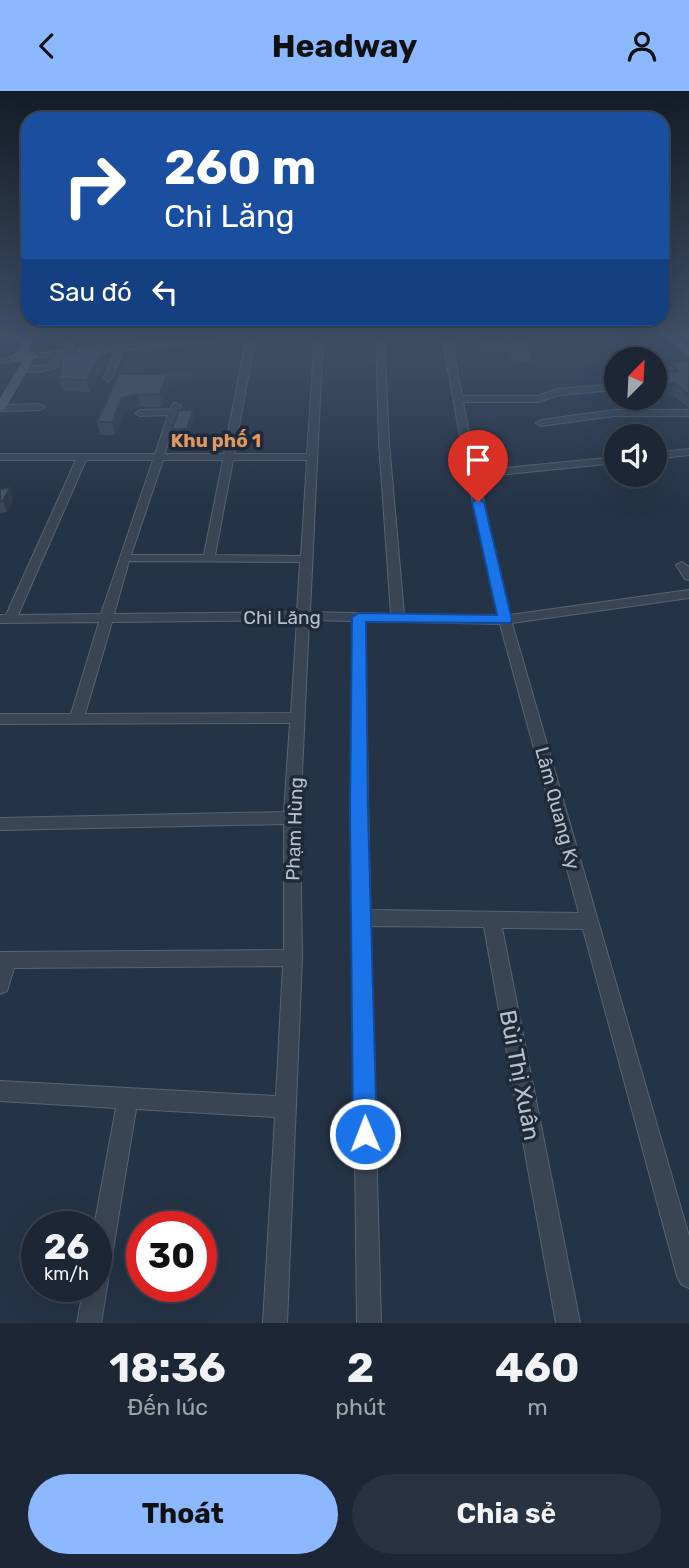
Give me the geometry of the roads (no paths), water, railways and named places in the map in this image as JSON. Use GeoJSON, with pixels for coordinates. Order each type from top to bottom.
{"type":"FeatureCollection","features":[{"type":"Feature","properties":{"kind":"street"},"geometry":{"type":"LineString","coordinates":[[209,558],[240,392]]}},
{"type":"Feature","properties":{"kind":"street","name":"Phạm Hùng"},"geometry":{"type":"LineString","coordinates":[[275,1323],[293,958],[292,818],[316,392]]}},
{"type":"Feature","properties":{"kind":"street"},"geometry":{"type":"LineString","coordinates":[[382,392],[398,618]]}},
{"type":"Feature","properties":{"kind":"street","name":"Lâm Quang Ky"},"geometry":{"type":"LineString","coordinates":[[456,392],[471,475],[505,620],[689,1276]]}},
{"type":"Feature","properties":{"kind":"street"},"geometry":{"type":"LineString","coordinates":[[457,399],[538,399],[557,392]]}},
{"type":"Feature","properties":{"kind":"street"},"geometry":{"type":"LineString","coordinates":[[0,408],[40,407]]}},
{"type":"Feature","properties":{"kind":"street"},"geometry":{"type":"LineString","coordinates":[[77,718],[124,558],[175,409],[140,413]]}},
{"type":"Feature","properties":{"kind":"street"},"geometry":{"type":"LineString","coordinates":[[541,423],[614,413],[689,413]]}},
{"type":"Feature","properties":{"kind":"street"},"geometry":{"type":"LineString","coordinates":[[667,455],[689,452]]}},
{"type":"Feature","properties":{"kind":"street"},"geometry":{"type":"LineString","coordinates":[[5,619],[83,456]]}},
{"type":"Feature","properties":{"kind":"street"},"geometry":{"type":"LineString","coordinates":[[0,457],[313,457]]}},
{"type":"Feature","properties":{"kind":"street"},"geometry":{"type":"LineString","coordinates":[[471,475],[604,461]]}},
{"type":"Feature","properties":{"kind":"street"},"geometry":{"type":"LineString","coordinates":[[124,558],[306,559]]}},
{"type":"Feature","properties":{"kind":"street"},"geometry":{"type":"LineString","coordinates":[[682,565],[689,576]]}},
{"type":"Feature","properties":{"kind":"street","name":"Chi Lăng"},"geometry":{"type":"LineString","coordinates":[[5,619],[302,616],[505,620],[689,594]]}},
{"type":"Feature","properties":{"kind":"street"},"geometry":{"type":"LineString","coordinates":[[359,617],[361,918],[369,1323]]}},
{"type":"Feature","properties":{"kind":"street"},"geometry":{"type":"LineString","coordinates":[[0,719],[299,718]]}},
{"type":"Feature","properties":{"kind":"street"},"geometry":{"type":"LineString","coordinates":[[0,824],[292,818]]}},
{"type":"Feature","properties":{"kind":"street"},"geometry":{"type":"LineString","coordinates":[[361,918],[588,921]]}},
{"type":"Feature","properties":{"kind":"street","name":"Bùi Thị Xuân"},"geometry":{"type":"LineString","coordinates":[[492,921],[568,1323]]}},
{"type":"Feature","properties":{"kind":"street"},"geometry":{"type":"LineString","coordinates":[[0,985],[4,960],[293,958]]}},
{"type":"Feature","properties":{"kind":"street"},"geometry":{"type":"LineString","coordinates":[[0,1091],[286,1107]]}},
{"type":"Feature","properties":{"kind":"street"},"geometry":{"type":"LineString","coordinates":[[109,1211],[128,1098]]}},
{"type":"Feature","properties":{"kind":"street"},"geometry":{"type":"LineString","coordinates":[[89,1323],[93,1302]]}},
{"type":"Feature","properties":{"kind":"district","name":"Khu phố 1"},"geometry":{"type":"Point","coordinates":[216,440]}}]}
